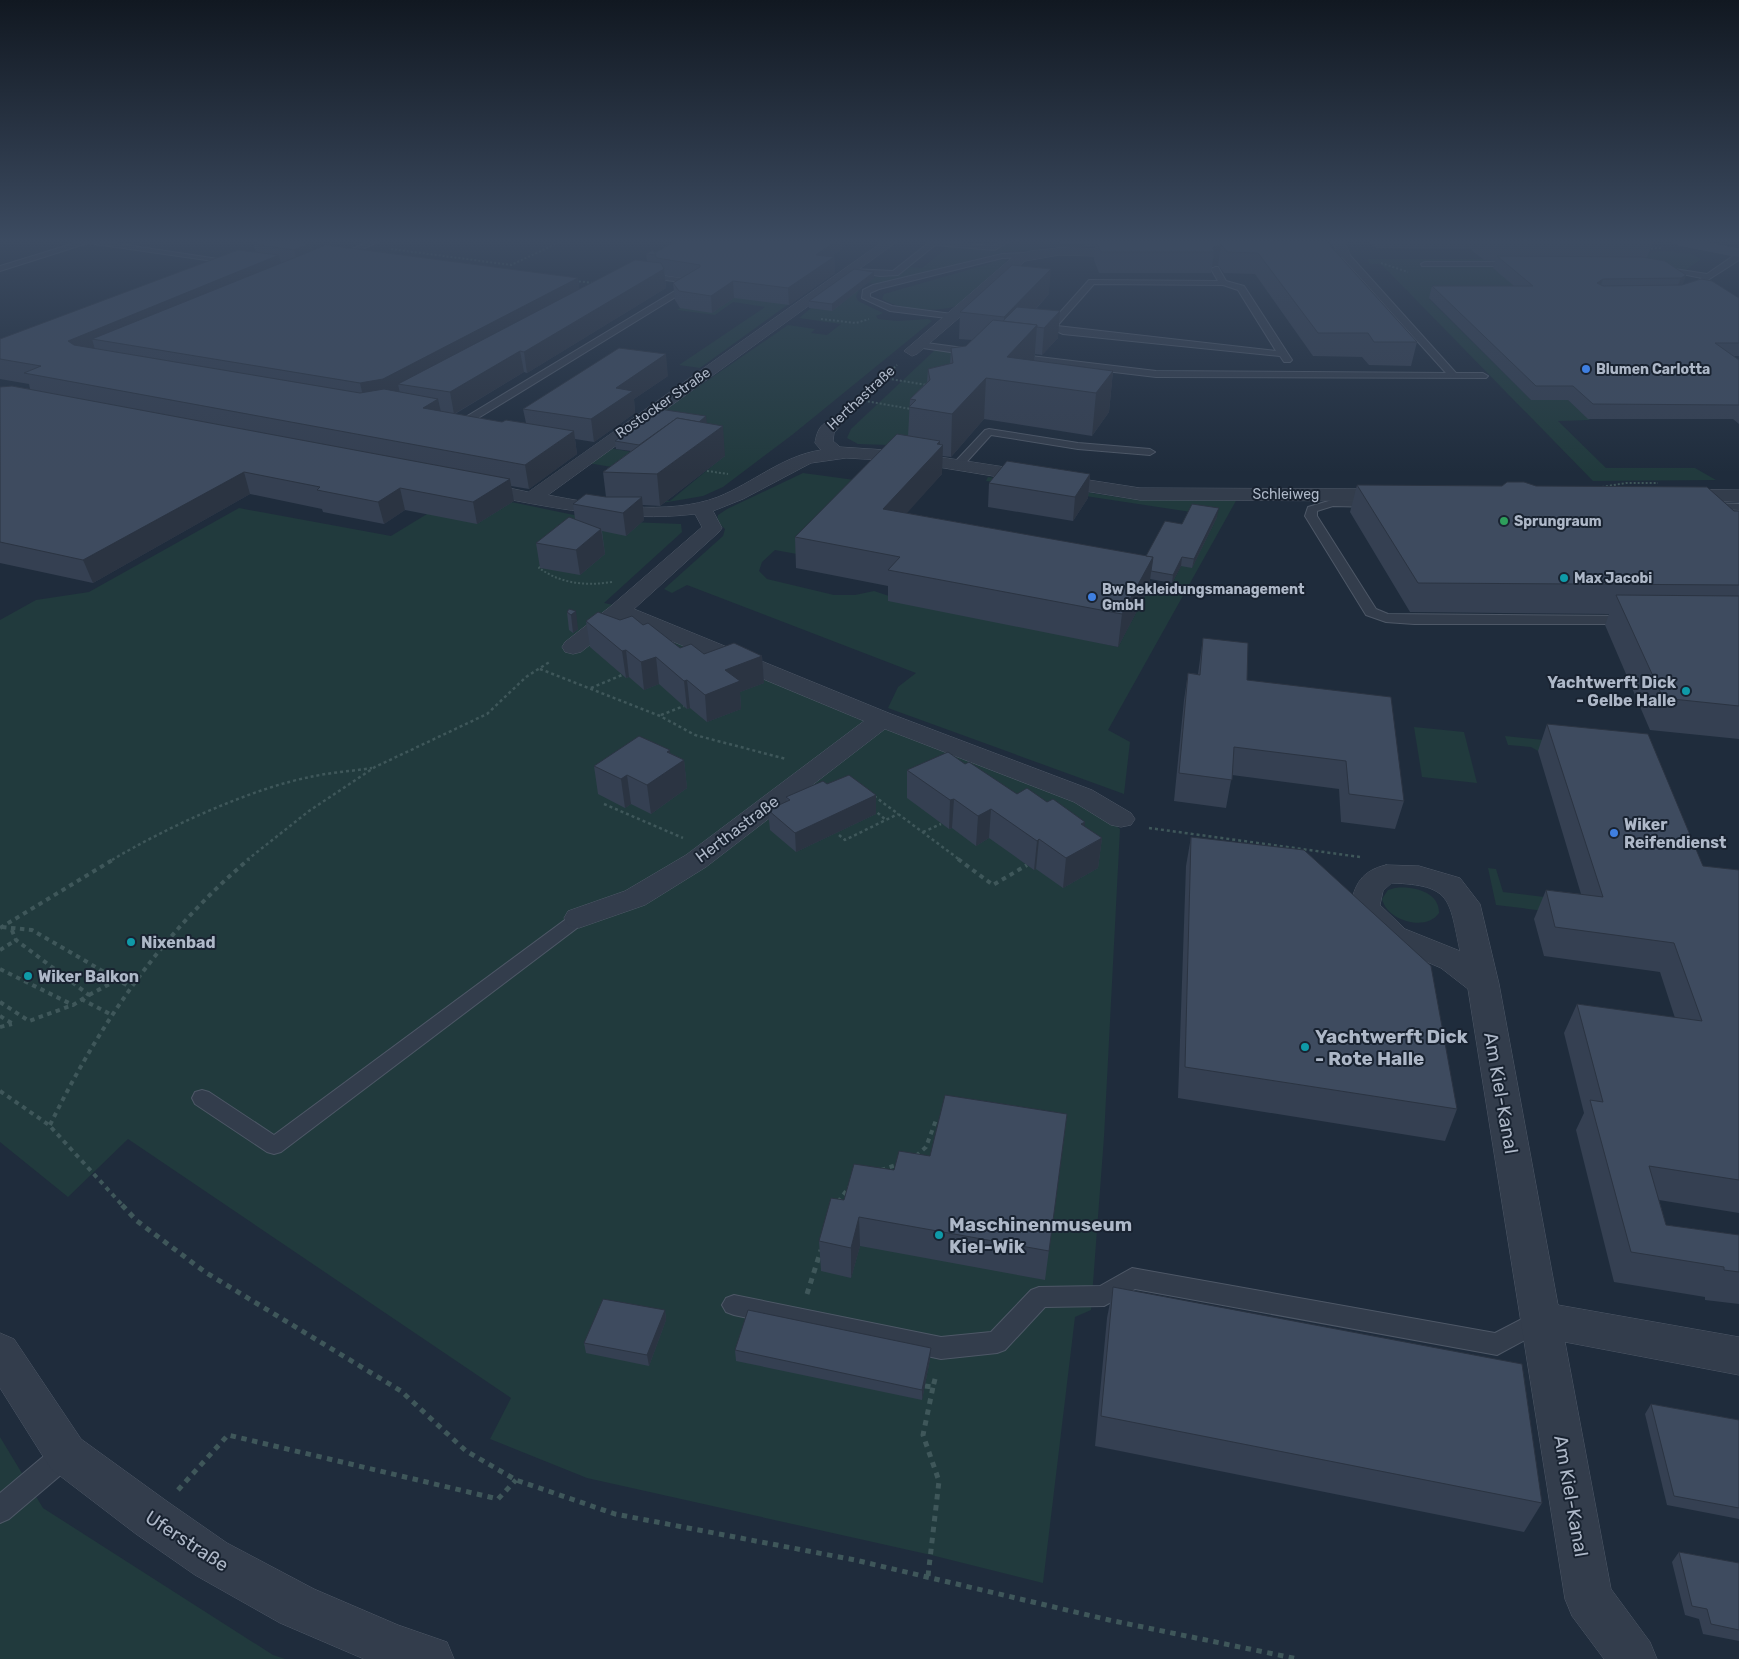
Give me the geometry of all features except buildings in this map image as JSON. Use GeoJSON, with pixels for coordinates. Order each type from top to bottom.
{"type":"FeatureCollection","features":[{"type":"Feature","properties":{"kind":"street","name":"Rostocker Straße"},"geometry":{"type":"LineString","coordinates":[[532,498],[783,318]]}},
{"type":"Feature","properties":{"kind":"street"},"geometry":{"type":"LineString","coordinates":[[915,348],[950,318]]}},
{"type":"Feature","properties":{"kind":"street","name":"Herthastraße"},"geometry":{"type":"LineString","coordinates":[[831,426],[825,432],[824,443],[836,453]]}},
{"type":"Feature","properties":{"kind":"street"},"geometry":{"type":"LineString","coordinates":[[577,446],[597,450]]}},
{"type":"Feature","properties":{"kind":"street","name":"Schleiweg"},"geometry":{"type":"LineString","coordinates":[[836,453],[865,452],[901,456],[1140,494],[1406,499]]}},
{"type":"Feature","properties":{"kind":"street","name":"Herthastraße"},"geometry":{"type":"LineString","coordinates":[[463,485],[609,512],[663,512],[702,508],[728,499],[795,463],[836,453]]}},
{"type":"Feature","properties":{"kind":"street"},"geometry":{"type":"LineString","coordinates":[[1667,500],[1739,496]]}},
{"type":"Feature","properties":{"kind":"street"},"geometry":{"type":"LineString","coordinates":[[565,652],[619,611],[712,528],[702,508]]}},
{"type":"Feature","properties":{"kind":"street"},"geometry":{"type":"LineString","coordinates":[[619,611],[882,719],[1083,796],[1130,823]]}},
{"type":"Feature","properties":{"kind":"street","name":"Herthastraße"},"geometry":{"type":"LineString","coordinates":[[580,918],[635,898],[711,850],[882,719]]}},
{"type":"Feature","properties":{"kind":"street","name":"Am Kiel-Kanal"},"geometry":{"type":"LineString","coordinates":[[1483,984],[1452,960],[1394,936],[1365,907],[1369,887],[1386,874],[1418,866],[1450,885],[1465,904],[1483,984],[1589,1599],[1634,1659]]}},
{"type":"Feature","properties":{"kind":"street"},"geometry":{"type":"LineString","coordinates":[[1541,1320],[1739,1356]]}},
{"type":"Feature","properties":{"kind":"street","name":"Uferstraße"},"geometry":{"type":"LineString","coordinates":[[0,1352],[66,1454],[152,1518],[211,1559],[297,1606],[396,1649],[430,1659]]}},
{"type":"Feature","properties":{"kind":"lane"},"geometry":{"type":"LineString","coordinates":[[439,416],[466,421],[636,318]]}},
{"type":"Feature","properties":{"kind":"lane"},"geometry":{"type":"LineString","coordinates":[[1059,318],[1052,326],[1062,331],[1283,354]]}},
{"type":"Feature","properties":{"kind":"lane"},"geometry":{"type":"LineString","coordinates":[[1260,318],[1296,375]]}},
{"type":"Feature","properties":{"kind":"lane"},"geometry":{"type":"LineString","coordinates":[[1402,318],[1454,376]]}},
{"type":"Feature","properties":{"kind":"lane"},"geometry":{"type":"LineString","coordinates":[[915,348],[978,353]]}},
{"type":"Feature","properties":{"kind":"lane"},"geometry":{"type":"LineString","coordinates":[[1008,356],[1156,374],[1483,376]]}},
{"type":"Feature","properties":{"kind":"lane"},"geometry":{"type":"LineString","coordinates":[[958,465],[989,432],[1078,446],[1150,452]]}},
{"type":"Feature","properties":{"kind":"lane"},"geometry":{"type":"LineString","coordinates":[[1406,499],[1332,504],[1312,509],[1311,516],[1371,612],[1386,618],[1414,620],[1641,620]]}},
{"type":"Feature","properties":{"kind":"lane"},"geometry":{"type":"LineString","coordinates":[[1667,500],[1696,506],[1739,507]]}},
{"type":"Feature","properties":{"kind":"lane"},"geometry":{"type":"LineString","coordinates":[[1696,506],[1716,518]]}},
{"type":"Feature","properties":{"kind":"lane"},"geometry":{"type":"LineString","coordinates":[[202,1098],[274,1146],[580,918]]}},
{"type":"Feature","properties":{"kind":"lane"},"geometry":{"type":"LineString","coordinates":[[734,1305],[941,1348],[998,1342],[1038,1297],[1104,1296],[1132,1278],[1497,1344],[1541,1320]]}},
{"type":"Feature","properties":{"kind":"lane"},"geometry":{"type":"LineString","coordinates":[[0,1510],[66,1454]]}},
{"type":"Feature","properties":{"kind":"path"},"geometry":{"type":"LineString","coordinates":[[847,322],[856,323]]}},
{"type":"Feature","properties":{"kind":"path","name":"Herthastraße"},"geometry":{"type":"LineString","coordinates":[[831,426],[915,348]]}},
{"type":"Feature","properties":{"kind":"path"},"geometry":{"type":"LineString","coordinates":[[883,378],[930,386]]}},
{"type":"Feature","properties":{"kind":"path"},"geometry":{"type":"LineString","coordinates":[[860,400],[917,410]]}},
{"type":"Feature","properties":{"kind":"path"},"geometry":{"type":"LineString","coordinates":[[707,471],[715,472]]}},
{"type":"Feature","properties":{"kind":"path"},"geometry":{"type":"LineString","coordinates":[[546,561],[539,568],[551,578],[591,586],[626,580],[646,587]]}},
{"type":"Feature","properties":{"kind":"path"},"geometry":{"type":"LineString","coordinates":[[49,1125],[76,1070],[130,987],[161,947],[215,891],[265,846],[316,806],[375,767],[483,717],[526,677],[565,652]]}},
{"type":"Feature","properties":{"kind":"path"},"geometry":{"type":"LineString","coordinates":[[540,668],[660,716],[695,735],[773,755]]}},
{"type":"Feature","properties":{"kind":"path"},"geometry":{"type":"LineString","coordinates":[[590,688],[622,675]]}},
{"type":"Feature","properties":{"kind":"path"},"geometry":{"type":"LineString","coordinates":[[660,716],[684,706]]}},
{"type":"Feature","properties":{"kind":"path"},"geometry":{"type":"LineString","coordinates":[[1,927],[130,849],[181,824],[245,798],[314,776],[375,767]]}},
{"type":"Feature","properties":{"kind":"path"},"geometry":{"type":"LineString","coordinates":[[871,794],[993,885],[1027,865]]}},
{"type":"Feature","properties":{"kind":"path"},"geometry":{"type":"LineString","coordinates":[[604,804],[711,850]]}},
{"type":"Feature","properties":{"kind":"path"},"geometry":{"type":"LineString","coordinates":[[867,805],[886,820]]}},
{"type":"Feature","properties":{"kind":"path"},"geometry":{"type":"LineString","coordinates":[[839,835],[845,840],[898,814]]}},
{"type":"Feature","properties":{"kind":"path"},"geometry":{"type":"LineString","coordinates":[[1130,823],[1418,866]]}},
{"type":"Feature","properties":{"kind":"path"},"geometry":{"type":"LineString","coordinates":[[923,832],[941,824]]}},
{"type":"Feature","properties":{"kind":"path"},"geometry":{"type":"LineString","coordinates":[[1,927],[32,930],[130,987]]}},
{"type":"Feature","properties":{"kind":"path"},"geometry":{"type":"LineString","coordinates":[[11,928],[16,940],[88,994]]}},
{"type":"Feature","properties":{"kind":"path"},"geometry":{"type":"LineString","coordinates":[[0,950],[16,940]]}},
{"type":"Feature","properties":{"kind":"path"},"geometry":{"type":"LineString","coordinates":[[0,969],[73,1005]]}},
{"type":"Feature","properties":{"kind":"path"},"geometry":{"type":"LineString","coordinates":[[0,1002],[29,1021],[73,1005],[88,994],[118,980]]}},
{"type":"Feature","properties":{"kind":"path"},"geometry":{"type":"LineString","coordinates":[[81,1000],[112,1015]]}},
{"type":"Feature","properties":{"kind":"path"},"geometry":{"type":"LineString","coordinates":[[0,1016],[13,1024],[0,1027]]}},
{"type":"Feature","properties":{"kind":"path"},"geometry":{"type":"LineString","coordinates":[[0,1090],[49,1125],[137,1221],[205,1272],[401,1391],[466,1451],[516,1480],[615,1514],[855,1560],[1109,1620],[1298,1659]]}},
{"type":"Feature","properties":{"kind":"path"},"geometry":{"type":"LineString","coordinates":[[913,1159],[926,1147],[936,1120],[945,1122]]}},
{"type":"Feature","properties":{"kind":"path"},"geometry":{"type":"LineString","coordinates":[[873,1172],[905,1162]]}},
{"type":"Feature","properties":{"kind":"path"},"geometry":{"type":"LineString","coordinates":[[844,1206],[836,1205],[852,1185]]}},
{"type":"Feature","properties":{"kind":"path"},"geometry":{"type":"LineString","coordinates":[[847,1189],[856,1191]]}},
{"type":"Feature","properties":{"kind":"path"},"geometry":{"type":"LineString","coordinates":[[800,1319],[822,1246]]}},
{"type":"Feature","properties":{"kind":"path"},"geometry":{"type":"LineString","coordinates":[[928,1576],[939,1481],[922,1435],[933,1387]]}},
{"type":"Feature","properties":{"kind":"path"},"geometry":{"type":"LineString","coordinates":[[152,1518],[228,1435],[498,1500],[516,1480]]}},
{"type":"Feature","properties":{"kind":"green space"},"geometry":{"type":"Polygon","coordinates":[[[748,318],[769,318],[700,368],[679,365],[748,318]]]}},
{"type":"Feature","properties":{"kind":"green space"},"geometry":{"type":"Polygon","coordinates":[[[802,318],[878,318],[897,321],[928,319],[932,321],[792,435],[723,487],[703,496],[662,503],[653,498],[670,501],[724,456],[653,474],[588,463],[609,448],[655,456],[656,416],[788,325],[815,329],[811,333],[827,335],[841,324],[802,318]]]}},
{"type":"Feature","properties":{"kind":"green space"},"geometry":{"type":"Polygon","coordinates":[[[1434,318],[1449,318],[1531,400],[1568,400],[1590,420],[1558,421],[1606,468],[1695,468],[1716,480],[1593,481],[1434,318]]]}},
{"type":"Feature","properties":{"kind":"green space"},"geometry":{"type":"Polygon","coordinates":[[[935,350],[980,355],[957,449],[952,455],[888,445],[858,444],[847,438],[851,429],[935,350]]]}},
{"type":"Feature","properties":{"kind":"green space"},"geometry":{"type":"Polygon","coordinates":[[[803,473],[877,483],[808,556],[775,550],[762,562],[759,571],[767,579],[834,595],[855,595],[874,591],[892,597],[1118,647],[1149,588],[1167,592],[1181,566],[1191,512],[986,481],[988,477],[1130,499],[1237,499],[1108,730],[1130,742],[1124,794],[888,708],[898,687],[916,673],[687,585],[672,593],[664,589],[723,536],[725,529],[717,521],[718,515],[803,473]]]}},
{"type":"Feature","properties":{"kind":"green space"},"geometry":{"type":"Polygon","coordinates":[[[463,492],[603,521],[681,524],[682,532],[604,603],[624,607],[1083,796],[1120,829],[1104,1137],[1091,1310],[1075,1317],[1043,1583],[931,1555],[587,1478],[490,1439],[511,1398],[128,1139],[68,1197],[0,1142],[0,620],[36,600],[89,592],[239,508],[391,536],[463,492]]]}},
{"type":"Feature","properties":{"kind":"green space"},"geometry":{"type":"Polygon","coordinates":[[[1414,727],[1464,732],[1477,783],[1422,777],[1414,727]]]}},
{"type":"Feature","properties":{"kind":"green space"},"geometry":{"type":"Polygon","coordinates":[[[1505,736],[1643,750],[1720,932],[1496,905],[1488,868],[1496,869],[1503,892],[1698,916],[1637,761],[1538,751],[1531,747],[1508,745],[1505,736]]]}},
{"type":"Feature","properties":{"kind":"green space"},"geometry":{"type":"Polygon","coordinates":[[[1395,888],[1423,891],[1435,900],[1439,913],[1433,919],[1417,923],[1399,918],[1385,907],[1382,899],[1388,890],[1395,888]]]}},
{"type":"Feature","properties":{"kind":"green space"},"geometry":{"type":"Polygon","coordinates":[[[0,1437],[43,1508],[273,1655],[285,1659],[0,1659],[0,1437]]]}},
{"type":"Feature","properties":{"kind":"place","name":"Blumen Carlotta"},"geometry":{"type":"Point","coordinates":[1586,369]}},
{"type":"Feature","properties":{"kind":"place","name":"Sprungraum"},"geometry":{"type":"Point","coordinates":[1504,521]}},
{"type":"Feature","properties":{"kind":"place","name":"Max Jacobi"},"geometry":{"type":"Point","coordinates":[1564,578]}},
{"type":"Feature","properties":{"kind":"place","name":"Bw Bekleidungsmanagement GmbH"},"geometry":{"type":"Point","coordinates":[1092,597]}},
{"type":"Feature","properties":{"kind":"place","name":"Yachtwerft Dick - Gelbe Halle"},"geometry":{"type":"Point","coordinates":[1686,691]}},
{"type":"Feature","properties":{"kind":"place","name":"Wiker Reifendienst"},"geometry":{"type":"Point","coordinates":[1614,833]}},
{"type":"Feature","properties":{"kind":"place","name":"Nixenbad"},"geometry":{"type":"Point","coordinates":[131,942]}},
{"type":"Feature","properties":{"kind":"place","name":"Wiker Balkon"},"geometry":{"type":"Point","coordinates":[28,976]}},
{"type":"Feature","properties":{"kind":"place","name":"Yachtwerft Dick - Rote Halle"},"geometry":{"type":"Point","coordinates":[1305,1047]}},
{"type":"Feature","properties":{"kind":"place","name":"Maschinenmuseum Kiel-Wik"},"geometry":{"type":"Point","coordinates":[939,1235]}}]}
